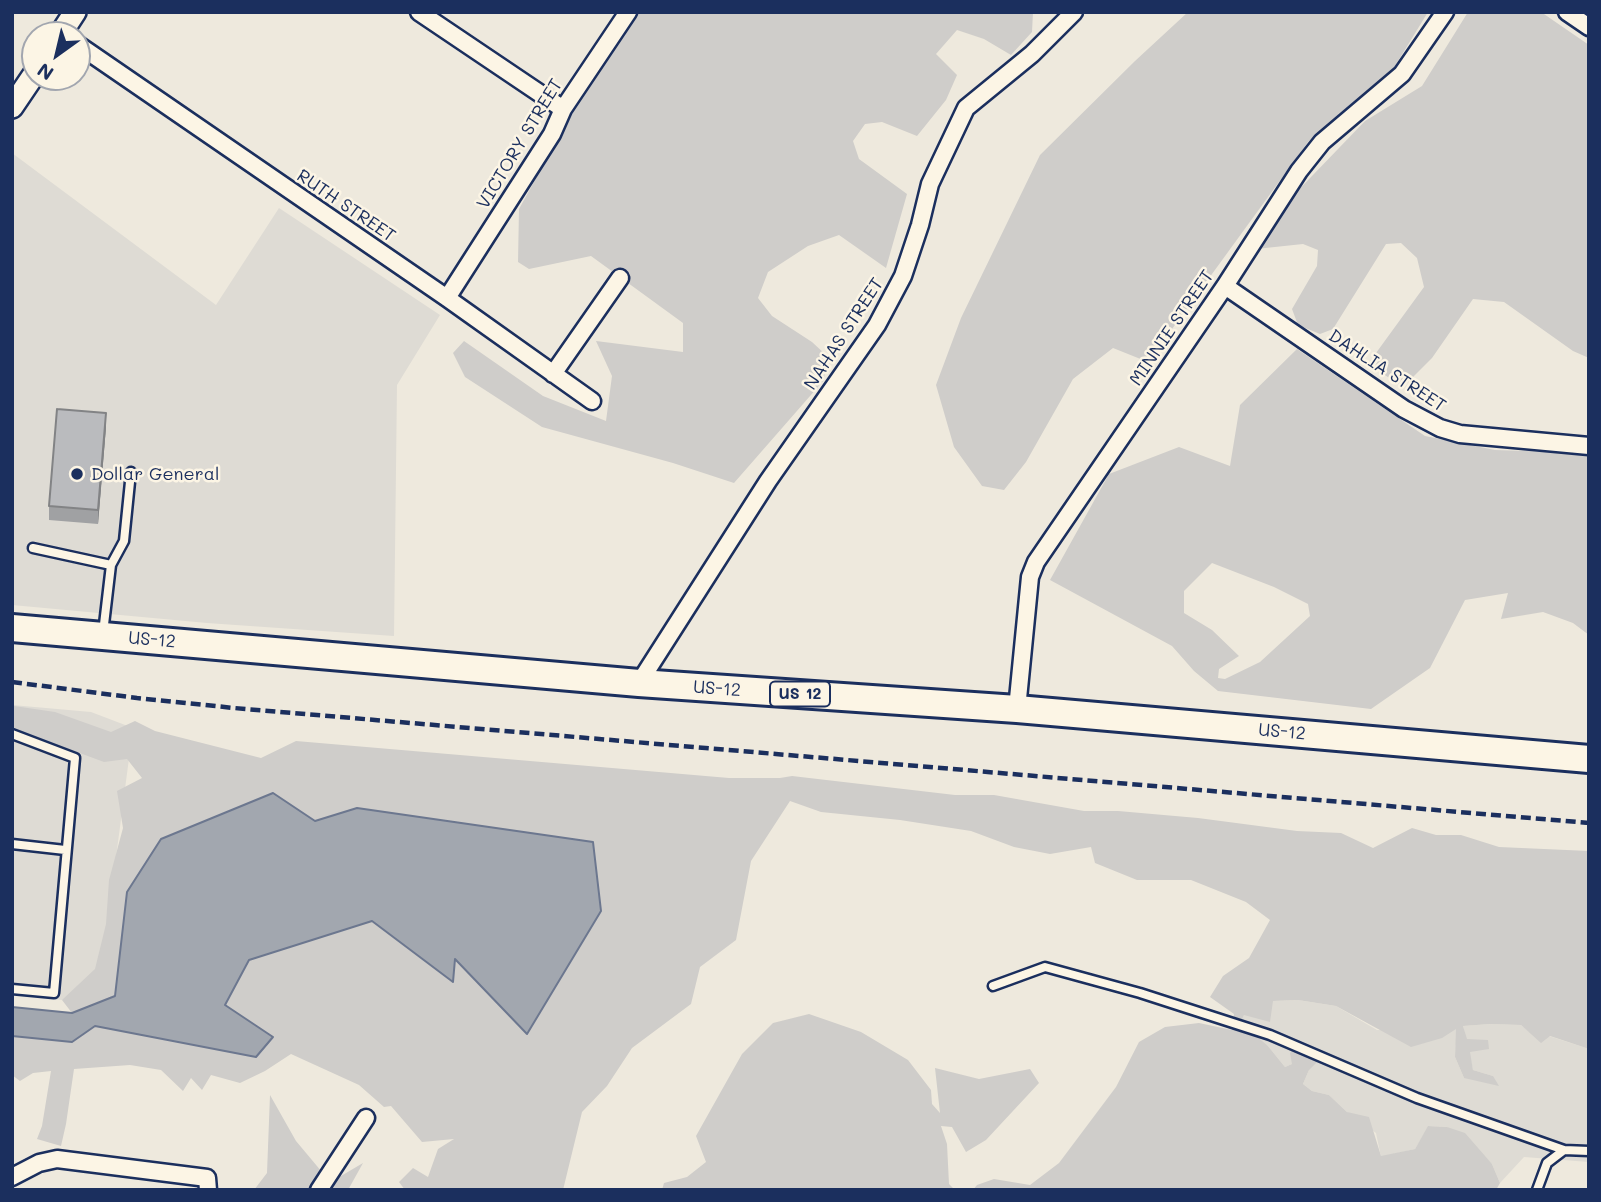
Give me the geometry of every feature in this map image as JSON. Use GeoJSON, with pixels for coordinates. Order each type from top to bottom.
{"type":"FeatureCollection","features":[{"type":"Feature","properties":{"kind":"main road","name":"US-12"},"geometry":{"type":"LineString","coordinates":[[12,628],[639,683],[1017,709],[1589,759]]}},
{"type":"Feature","properties":{"kind":"street"},"geometry":{"type":"LineString","coordinates":[[419,12],[563,109]]}},
{"type":"Feature","properties":{"kind":"street","name":"VICTORY STREET"},"geometry":{"type":"LineString","coordinates":[[447,298],[552,134],[563,109],[628,12]]}},
{"type":"Feature","properties":{"kind":"street","name":"NAHAS STREET"},"geometry":{"type":"LineString","coordinates":[[639,683],[768,481],[877,325],[903,276],[930,184],[966,108],[1032,54],[1074,12]]}},
{"type":"Feature","properties":{"kind":"street","name":"MINNIE STREET"},"geometry":{"type":"LineString","coordinates":[[1017,709],[1030,577],[1036,562],[1225,286],[1300,171],[1322,142],[1402,74],[1445,12]]}},
{"type":"Feature","properties":{"kind":"street"},"geometry":{"type":"LineString","coordinates":[[1567,12],[1589,27]]}},
{"type":"Feature","properties":{"kind":"street","name":"RUTH STREET"},"geometry":{"type":"LineString","coordinates":[[91,55],[447,298],[592,401]]}},
{"type":"Feature","properties":{"kind":"street"},"geometry":{"type":"LineString","coordinates":[[12,107],[23,91]]}},
{"type":"Feature","properties":{"kind":"street"},"geometry":{"type":"LineString","coordinates":[[554,374],[620,278]]}},
{"type":"Feature","properties":{"kind":"street","name":"DAHLIA STREET"},"geometry":{"type":"LineString","coordinates":[[1225,286],[1404,409],[1440,428],[1460,434],[1589,446]]}},
{"type":"Feature","properties":{"kind":"street"},"geometry":{"type":"LineString","coordinates":[[319,1190],[366,1118]]}},
{"type":"Feature","properties":{"kind":"street"},"geometry":{"type":"LineString","coordinates":[[12,1177],[38,1163],[57,1158],[207,1178],[208,1190]]}},
{"type":"Feature","properties":{"kind":"lane"},"geometry":{"type":"LineString","coordinates":[[103,636],[111,565],[124,541],[131,472]]}},
{"type":"Feature","properties":{"kind":"lane"},"geometry":{"type":"LineString","coordinates":[[33,548],[111,565]]}},
{"type":"Feature","properties":{"kind":"lane"},"geometry":{"type":"LineString","coordinates":[[12,734],[75,758],[54,993],[12,989]]}},
{"type":"Feature","properties":{"kind":"lane"},"geometry":{"type":"LineString","coordinates":[[12,844],[65,850]]}},
{"type":"Feature","properties":{"kind":"lane"},"geometry":{"type":"LineString","coordinates":[[993,986],[1045,967],[1140,993],[1270,1035],[1417,1098],[1564,1150],[1589,1151]]}},
{"type":"Feature","properties":{"kind":"lane"},"geometry":{"type":"LineString","coordinates":[[1537,1190],[1547,1163],[1564,1150]]}},
{"type":"Feature","properties":{"kind":"shaded area"},"geometry":{"type":"Polygon","coordinates":[[[638,12],[1033,12],[1032,32],[1011,55],[984,39],[957,30],[936,54],[957,75],[946,100],[917,136],[882,122],[865,124],[853,141],[859,159],[907,194],[886,268],[839,235],[808,246],[768,272],[758,298],[772,316],[812,342],[826,355],[824,380],[734,483],[673,463],[542,427],[465,377],[453,353],[464,341],[543,396],[606,421],[612,376],[596,341],[683,352],[683,323],[591,256],[529,269],[518,262],[519,209],[580,99],[638,12]]]}},
{"type":"Feature","properties":{"kind":"shaded area"},"geometry":{"type":"Polygon","coordinates":[[[1188,12],[1428,12],[1387,79],[1344,110],[1308,142],[1148,362],[1113,348],[1073,379],[1026,462],[1004,490],[982,486],[954,447],[936,385],[961,318],[1040,155],[1188,12]]]}},
{"type":"Feature","properties":{"kind":"shaded area"},"geometry":{"type":"Polygon","coordinates":[[[1468,12],[1541,12],[1589,45],[1589,358],[1573,351],[1504,302],[1473,299],[1432,358],[1403,387],[1368,364],[1424,287],[1417,258],[1401,243],[1386,244],[1333,329],[1320,334],[1298,325],[1292,309],[1317,266],[1318,250],[1303,244],[1256,249],[1285,204],[1365,121],[1422,86],[1468,12]]]}},
{"type":"Feature","properties":{"kind":"shaded area"},"geometry":{"type":"Polygon","coordinates":[[[12,153],[216,305],[279,208],[440,315],[397,385],[394,636],[207,623],[12,605],[12,153]]]}},
{"type":"Feature","properties":{"kind":"shaded area"},"geometry":{"type":"Polygon","coordinates":[[[1297,349],[1425,436],[1495,450],[1589,453],[1589,635],[1573,623],[1543,612],[1501,619],[1508,593],[1465,600],[1430,668],[1371,709],[1218,691],[1194,671],[1172,646],[1050,580],[1109,474],[1179,447],[1230,466],[1240,405],[1297,349]],[[1212,563],[1184,591],[1184,613],[1212,630],[1239,656],[1219,669],[1218,678],[1225,679],[1260,662],[1310,616],[1308,604],[1274,587],[1212,563]]]}},
{"type":"Feature","properties":{"kind":"shaded area"},"geometry":{"type":"Polygon","coordinates":[[[12,705],[91,712],[133,728],[98,994],[62,1000],[12,994],[12,705]]]}},
{"type":"Feature","properties":{"kind":"shaded area"},"geometry":{"type":"Polygon","coordinates":[[[14,706],[55,712],[111,732],[135,721],[155,731],[261,758],[296,741],[729,778],[792,776],[955,795],[994,795],[1084,811],[1118,811],[1297,831],[1341,833],[1373,848],[1412,828],[1436,835],[1461,835],[1499,847],[1589,851],[1589,1049],[1550,1036],[1541,1043],[1521,1025],[1463,1026],[1467,1039],[1488,1040],[1489,1049],[1470,1052],[1473,1070],[1493,1076],[1499,1086],[1464,1078],[1455,1057],[1456,1029],[1442,1038],[1411,1047],[1336,1006],[1298,1000],[1273,1001],[1270,1022],[1244,1015],[1237,1031],[1256,1036],[1285,1067],[1292,1064],[1290,1053],[1298,1043],[1318,1061],[1309,1070],[1303,1084],[1312,1091],[1329,1095],[1347,1112],[1369,1117],[1381,1156],[1415,1149],[1428,1126],[1447,1127],[1465,1133],[1492,1164],[1500,1183],[1496,1190],[973,1190],[977,1185],[994,1179],[1030,1185],[1059,1163],[1116,1087],[1139,1042],[1165,1027],[1199,1023],[1232,1030],[1234,1014],[1210,997],[1223,976],[1249,958],[1270,920],[1246,902],[1191,880],[1137,880],[1095,863],[1091,847],[1050,854],[1014,847],[971,831],[821,812],[790,801],[751,861],[736,940],[700,967],[691,1004],[632,1048],[607,1086],[582,1112],[563,1190],[405,1190],[399,1182],[413,1168],[428,1177],[438,1149],[454,1139],[422,1142],[391,1106],[384,1107],[359,1085],[291,1054],[240,1083],[211,1075],[202,1090],[191,1078],[183,1091],[161,1070],[130,1065],[74,1069],[61,1146],[37,1139],[42,1126],[51,1071],[33,1073],[20,1081],[12,1075],[12,1036],[72,1042],[95,1026],[256,1057],[273,1037],[225,1005],[249,960],[372,921],[452,981],[454,958],[357,808],[315,821],[127,892],[115,996],[72,1013],[62,1000],[95,969],[106,924],[109,880],[123,828],[117,791],[142,778],[127,759],[104,762],[69,749],[45,748],[12,734],[14,706]]]}},
{"type":"Feature","properties":{"kind":"shaded area"},"geometry":{"type":"Polygon","coordinates":[[[273,793],[315,821],[357,808],[593,842],[601,911],[527,1034],[455,959],[453,982],[372,921],[249,960],[225,1005],[273,1037],[256,1057],[95,1026],[72,1042],[12,1036],[12,1007],[72,1013],[115,996],[127,892],[161,839],[273,793]]]}},
{"type":"Feature","properties":{"kind":"shaded area"},"geometry":{"type":"Polygon","coordinates":[[[1298,1000],[1336,1006],[1377,1030],[1457,1029],[1455,1057],[1464,1078],[1493,1076],[1473,1070],[1463,1026],[1521,1025],[1531,1033],[1589,1049],[1589,1162],[1524,1157],[1500,1183],[1492,1164],[1447,1127],[1429,1126],[1415,1149],[1381,1157],[1376,1133],[1329,1095],[1312,1091],[1303,1084],[1309,1070],[1292,1064],[1285,1067],[1268,1046],[1237,1031],[1244,1015],[1273,1001],[1298,1000]]]}},
{"type":"Feature","properties":{"kind":"shaded area"},"geometry":{"type":"Polygon","coordinates":[[[809,1014],[861,1032],[908,1060],[931,1090],[932,1104],[940,1113],[935,1068],[979,1079],[1030,1069],[1039,1083],[986,1140],[966,1152],[952,1127],[941,1126],[947,1144],[949,1184],[955,1190],[662,1190],[664,1183],[687,1177],[706,1162],[696,1136],[742,1054],[773,1023],[809,1014]]]}},
{"type":"Feature","properties":{"kind":"shaded area"},"geometry":{"type":"Polygon","coordinates":[[[270,1095],[296,1141],[327,1178],[341,1176],[363,1163],[348,1190],[254,1190],[267,1173],[270,1095]]]}},
{"type":"Feature","properties":{"kind":"building","name":"Dollar General"},"geometry":{"type":"Polygon","coordinates":[[[57,409],[106,413],[98,510],[49,506],[57,409]]]}},
{"type":"Feature","properties":{"kind":"railway"},"geometry":{"type":"LineString","coordinates":[[12,682],[234,708],[1589,823]]}},
{"type":"Feature","properties":{"kind":"place","name":"Dollar General"},"geometry":{"type":"Point","coordinates":[77,474]}}]}
